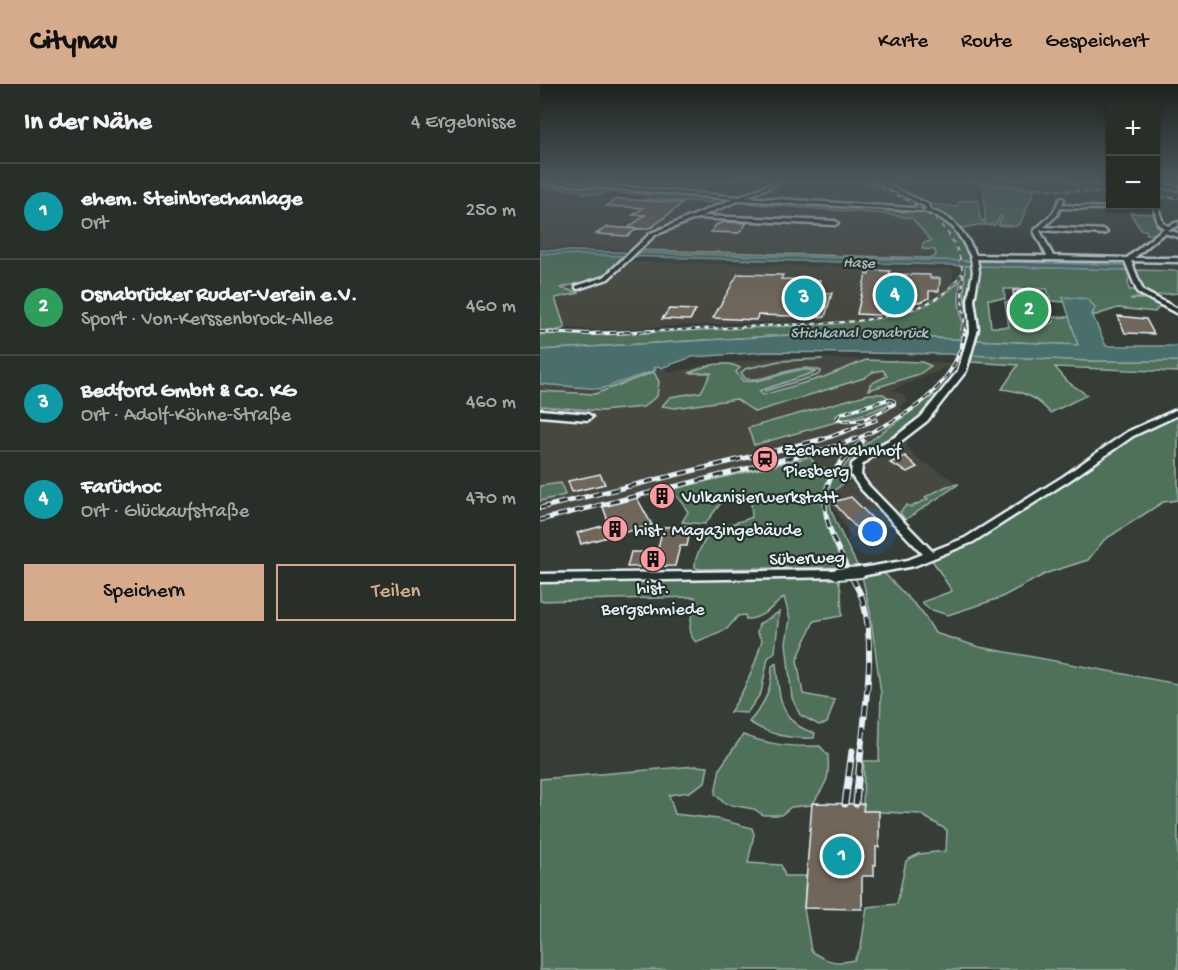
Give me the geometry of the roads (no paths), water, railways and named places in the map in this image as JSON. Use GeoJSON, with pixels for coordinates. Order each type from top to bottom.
{"type":"FeatureCollection","features":[{"type":"Feature","properties":{"kind":"street"},"geometry":{"type":"LineString","coordinates":[[578,287],[599,282],[653,234],[683,221]]}},
{"type":"Feature","properties":{"kind":"street"},"geometry":{"type":"LineString","coordinates":[[796,221],[835,223]]}},
{"type":"Feature","properties":{"kind":"street"},"geometry":{"type":"LineString","coordinates":[[931,556],[864,487],[856,475],[856,468],[862,459],[898,439],[924,420],[957,379],[966,362],[973,335],[971,300],[975,262],[967,241],[951,221]]}},
{"type":"Feature","properties":{"kind":"street"},"geometry":{"type":"LineString","coordinates":[[1047,221],[1039,228],[1038,234],[1051,258]]}},
{"type":"Feature","properties":{"kind":"street"},"geometry":{"type":"LineString","coordinates":[[1160,221],[1165,229],[1178,235]]}},
{"type":"Feature","properties":{"kind":"street"},"geometry":{"type":"LineString","coordinates":[[1128,262],[1165,229],[1178,224]]}},
{"type":"Feature","properties":{"kind":"street"},"geometry":{"type":"LineString","coordinates":[[1039,228],[1104,232]]}},
{"type":"Feature","properties":{"kind":"street"},"geometry":{"type":"LineString","coordinates":[[975,262],[1051,258],[1128,262],[1178,260]]}},
{"type":"Feature","properties":{"kind":"street"},"geometry":{"type":"LineString","coordinates":[[1128,262],[1134,273],[1137,288],[1178,312]]}},
{"type":"Feature","properties":{"kind":"street","name":"Süberweg"},"geometry":{"type":"LineString","coordinates":[[540,578],[837,574],[886,568],[951,549],[987,530],[1130,434],[1178,412]]}},
{"type":"Feature","properties":{"kind":"street"},"geometry":{"type":"LineString","coordinates":[[540,413],[588,417]]}},
{"type":"Feature","properties":{"kind":"water","name":"Hase"},"geometry":{"type":"Polygon","coordinates":[[[540,250],[1126,265],[1128,270],[549,254],[540,253],[540,250]]]}},
{"type":"Feature","properties":{"kind":"water"},"geometry":{"type":"Polygon","coordinates":[[[1063,297],[1088,299],[1095,308],[1092,314],[1106,346],[1178,346],[1178,361],[1090,361],[945,354],[767,352],[692,357],[661,368],[658,366],[654,368],[656,370],[601,389],[540,384],[540,350],[790,335],[911,337],[1078,345],[1063,297]]]}},
{"type":"Feature","properties":{"kind":"waterway"},"geometry":{"type":"LineString","coordinates":[[765,391],[818,375],[821,371],[802,368],[755,379],[746,379],[741,373],[745,369],[779,361],[822,359]]}},
{"type":"Feature","properties":{"kind":"railway"},"geometry":{"type":"LineString","coordinates":[[937,221],[949,235],[957,250],[963,271],[964,333]]}},
{"type":"Feature","properties":{"kind":"railway"},"geometry":{"type":"LineString","coordinates":[[619,333],[833,323],[888,316],[940,296],[961,274]]}},
{"type":"Feature","properties":{"kind":"railway"},"geometry":{"type":"LineString","coordinates":[[557,333],[540,332],[590,334],[652,331]]}},
{"type":"Feature","properties":{"kind":"railway"},"geometry":{"type":"LineString","coordinates":[[852,441],[908,412],[938,387],[950,371],[965,331]]}},
{"type":"Feature","properties":{"kind":"railway"},"geometry":{"type":"LineString","coordinates":[[889,399],[894,401],[894,404],[866,418],[851,421],[836,419],[840,414],[889,399]]}},
{"type":"Feature","properties":{"kind":"railway"},"geometry":{"type":"LineString","coordinates":[[819,441],[876,420]]}},
{"type":"Feature","properties":{"kind":"railway"},"geometry":{"type":"LineString","coordinates":[[540,508],[823,439]]}},
{"type":"Feature","properties":{"kind":"railway"},"geometry":{"type":"LineString","coordinates":[[540,520],[838,446],[855,439]]}},
{"type":"Feature","properties":{"kind":"railway"},"geometry":{"type":"LineString","coordinates":[[852,577],[827,521],[826,489],[833,474],[845,458],[863,441]]}},
{"type":"Feature","properties":{"kind":"railway"},"geometry":{"type":"LineString","coordinates":[[851,576],[863,601],[869,638],[861,751]]}},
{"type":"Feature","properties":{"kind":"railway"},"geometry":{"type":"LineString","coordinates":[[856,804],[861,749]]}},
{"type":"Feature","properties":{"kind":"railway"},"geometry":{"type":"LineString","coordinates":[[845,804],[852,751]]}},
{"type":"Feature","properties":{"kind":"place","name":"Farüchoc"},"geometry":{"type":"Point","coordinates":[895,295]}},
{"type":"Feature","properties":{"kind":"place","name":"Bedford GmbH & Co. KG"},"geometry":{"type":"Point","coordinates":[804,298]}},
{"type":"Feature","properties":{"kind":"place","name":"Osnabrücker Ruder-Verein e.V."},"geometry":{"type":"Point","coordinates":[1029,310]}},
{"type":"Feature","properties":{"kind":"place","name":"Zechenbahnhof Piesberg"},"geometry":{"type":"Point","coordinates":[765,459]}},
{"type":"Feature","properties":{"kind":"place","name":"Vulkanisierwerkstatt"},"geometry":{"type":"Point","coordinates":[662,496]}},
{"type":"Feature","properties":{"kind":"place","name":"hist. Magazingebäude"},"geometry":{"type":"Point","coordinates":[615,529]}},
{"type":"Feature","properties":{"kind":"place","name":"hist. Bergschmiede"},"geometry":{"type":"Point","coordinates":[653,559]}},
{"type":"Feature","properties":{"kind":"place","name":"ehem. Steinbrechanlage"},"geometry":{"type":"Point","coordinates":[842,856]}},
{"type":"Feature","properties":{"kind":"water label","name":"Stichkanal Osnabrück"},"geometry":{"type":"Point","coordinates":[859,331]}}]}
